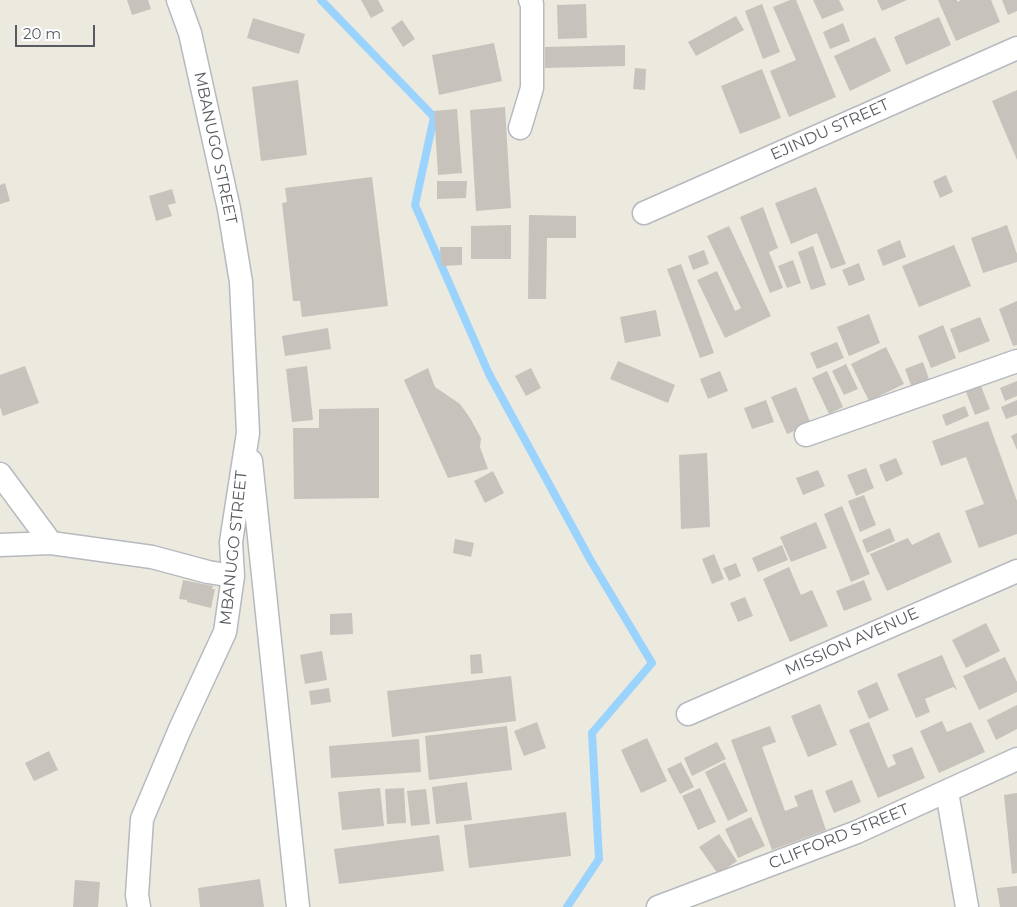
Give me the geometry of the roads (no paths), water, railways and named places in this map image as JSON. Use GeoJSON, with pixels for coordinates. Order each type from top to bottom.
{"type":"FeatureCollection","features":[{"type":"Feature","properties":{"kind":"street","name":"MBANUGO STREET"},"geometry":{"type":"LineString","coordinates":[[139,907],[137,895],[142,818],[180,729],[225,632],[234,576],[231,542],[248,433],[241,282],[229,209],[190,33],[178,0]]}},
{"type":"Feature","properties":{"kind":"street"},"geometry":{"type":"LineString","coordinates":[[520,128],[532,88],[532,4],[530,0]]}},
{"type":"Feature","properties":{"kind":"street","name":"EJINDU STREET"},"geometry":{"type":"LineString","coordinates":[[644,213],[1017,48]]}},
{"type":"Feature","properties":{"kind":"street"},"geometry":{"type":"LineString","coordinates":[[806,435],[1017,361]]}},
{"type":"Feature","properties":{"kind":"street"},"geometry":{"type":"LineString","coordinates":[[248,433],[298,907]]}},
{"type":"Feature","properties":{"kind":"street"},"geometry":{"type":"LineString","coordinates":[[0,474],[51,543]]}},
{"type":"Feature","properties":{"kind":"street"},"geometry":{"type":"LineString","coordinates":[[0,545],[51,543],[152,557],[208,572],[234,576]]}},
{"type":"Feature","properties":{"kind":"street","name":"MISSION AVENUE"},"geometry":{"type":"LineString","coordinates":[[688,714],[1017,571]]}},
{"type":"Feature","properties":{"kind":"street","name":"CLIFFORD STREET"},"geometry":{"type":"LineString","coordinates":[[658,907],[857,832],[1017,759]]}},
{"type":"Feature","properties":{"kind":"street"},"geometry":{"type":"LineString","coordinates":[[947,792],[967,907]]}},
{"type":"Feature","properties":{"kind":"waterway"},"geometry":{"type":"LineString","coordinates":[[321,0],[434,117],[415,205],[489,374],[591,561],[652,663],[592,733],[599,859],[567,907]]}}]}
